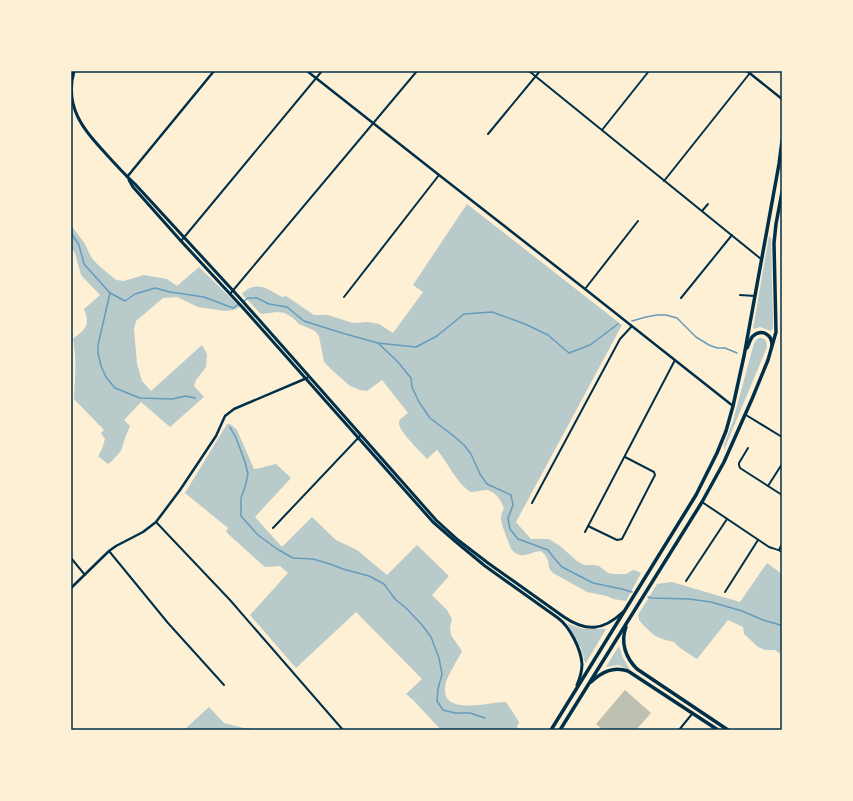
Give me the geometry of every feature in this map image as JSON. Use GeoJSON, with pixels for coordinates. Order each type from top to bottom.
{"type":"FeatureCollection","features":[{"type":"Feature","properties":{"kind":"main road"},"geometry":{"type":"LineString","coordinates":[[74,71],[71,91],[72,104],[76,115],[90,136],[184,238],[359,436],[436,520],[458,540],[488,563],[568,620],[587,627],[595,628],[614,619],[628,606]]}},
{"type":"Feature","properties":{"kind":"main road"},"geometry":{"type":"LineString","coordinates":[[551,730],[690,506],[722,443],[733,406],[744,356],[782,141]]}},
{"type":"Feature","properties":{"kind":"main road"},"geometry":{"type":"LineString","coordinates":[[127,177],[133,187],[181,241],[232,292]]}},
{"type":"Feature","properties":{"kind":"main road"},"geometry":{"type":"LineString","coordinates":[[560,730],[702,502],[724,462],[746,415],[772,348],[777,326],[774,243],[782,192]]}},
{"type":"Feature","properties":{"kind":"main road"},"geometry":{"type":"LineString","coordinates":[[744,356],[752,337],[758,333],[763,333],[769,336],[772,341],[772,348]]}},
{"type":"Feature","properties":{"kind":"main road"},"geometry":{"type":"LineString","coordinates":[[359,436],[418,506],[439,527],[485,566],[564,623],[569,629],[575,642],[581,660],[581,673],[575,691]]}},
{"type":"Feature","properties":{"kind":"main road"},"geometry":{"type":"LineString","coordinates":[[637,605],[623,635],[624,647],[630,661],[640,671],[728,730]]}},
{"type":"Feature","properties":{"kind":"main road"},"geometry":{"type":"LineString","coordinates":[[586,688],[595,678],[605,672],[614,669],[623,669],[632,672],[718,730]]}},
{"type":"Feature","properties":{"kind":"street"},"geometry":{"type":"LineString","coordinates":[[127,177],[214,71]]}},
{"type":"Feature","properties":{"kind":"street"},"geometry":{"type":"LineString","coordinates":[[307,71],[733,406]]}},
{"type":"Feature","properties":{"kind":"street"},"geometry":{"type":"LineString","coordinates":[[181,241],[322,71]]}},
{"type":"Feature","properties":{"kind":"street"},"geometry":{"type":"LineString","coordinates":[[232,292],[417,71]]}},
{"type":"Feature","properties":{"kind":"street"},"geometry":{"type":"LineString","coordinates":[[529,71],[762,260]]}},
{"type":"Feature","properties":{"kind":"street"},"geometry":{"type":"LineString","coordinates":[[488,134],[540,71]]}},
{"type":"Feature","properties":{"kind":"street"},"geometry":{"type":"LineString","coordinates":[[602,130],[649,71]]}},
{"type":"Feature","properties":{"kind":"street"},"geometry":{"type":"LineString","coordinates":[[747,71],[782,99]]}},
{"type":"Feature","properties":{"kind":"street"},"geometry":{"type":"LineString","coordinates":[[664,181],[750,73]]}},
{"type":"Feature","properties":{"kind":"street"},"geometry":{"type":"LineString","coordinates":[[344,296],[439,175]]}},
{"type":"Feature","properties":{"kind":"street"},"geometry":{"type":"LineString","coordinates":[[702,211],[708,204]]}},
{"type":"Feature","properties":{"kind":"street"},"geometry":{"type":"LineString","coordinates":[[585,289],[638,221]]}},
{"type":"Feature","properties":{"kind":"street"},"geometry":{"type":"LineString","coordinates":[[681,298],[732,235]]}},
{"type":"Feature","properties":{"kind":"street"},"geometry":{"type":"LineString","coordinates":[[740,295],[755,296]]}},
{"type":"Feature","properties":{"kind":"street"},"geometry":{"type":"LineString","coordinates":[[532,503],[620,339],[632,326]]}},
{"type":"Feature","properties":{"kind":"street"},"geometry":{"type":"LineString","coordinates":[[71,355],[71,380]]}},
{"type":"Feature","properties":{"kind":"street"},"geometry":{"type":"LineString","coordinates":[[585,532],[675,360]]}},
{"type":"Feature","properties":{"kind":"street"},"geometry":{"type":"LineString","coordinates":[[71,588],[109,551],[143,532],[156,522],[180,490],[216,436],[225,416],[234,409],[308,378]]}},
{"type":"Feature","properties":{"kind":"street"},"geometry":{"type":"LineString","coordinates":[[746,415],[782,437]]}},
{"type":"Feature","properties":{"kind":"street"},"geometry":{"type":"LineString","coordinates":[[273,528],[359,436]]}},
{"type":"Feature","properties":{"kind":"street"},"geometry":{"type":"LineString","coordinates":[[748,448],[739,463],[740,468],[782,495]]}},
{"type":"Feature","properties":{"kind":"street"},"geometry":{"type":"LineString","coordinates":[[588,526],[618,540],[622,539],[655,475],[654,472],[625,457]]}},
{"type":"Feature","properties":{"kind":"street"},"geometry":{"type":"LineString","coordinates":[[768,486],[782,464]]}},
{"type":"Feature","properties":{"kind":"street"},"geometry":{"type":"LineString","coordinates":[[702,502],[769,547],[782,552]]}},
{"type":"Feature","properties":{"kind":"street"},"geometry":{"type":"LineString","coordinates":[[686,581],[727,519]]}},
{"type":"Feature","properties":{"kind":"street"},"geometry":{"type":"LineString","coordinates":[[156,522],[230,600],[343,730]]}},
{"type":"Feature","properties":{"kind":"street"},"geometry":{"type":"LineString","coordinates":[[725,592],[758,540]]}},
{"type":"Feature","properties":{"kind":"street"},"geometry":{"type":"LineString","coordinates":[[779,550],[782,544]]}},
{"type":"Feature","properties":{"kind":"street"},"geometry":{"type":"LineString","coordinates":[[109,551],[168,623],[224,685]]}},
{"type":"Feature","properties":{"kind":"street"},"geometry":{"type":"LineString","coordinates":[[71,558],[85,575]]}},
{"type":"Feature","properties":{"kind":"street"},"geometry":{"type":"LineString","coordinates":[[679,730],[693,713]]}},
{"type":"Feature","properties":{"kind":"shaded area"},"geometry":{"type":"Polygon","coordinates":[[[467,204],[622,325],[516,522],[531,539],[549,539],[584,565],[599,566],[608,573],[613,574],[626,574],[633,570],[641,573],[626,601],[587,592],[553,573],[549,568],[546,557],[541,551],[526,555],[515,553],[512,550],[505,534],[501,520],[501,515],[504,509],[498,497],[487,490],[470,492],[456,478],[437,450],[427,459],[410,441],[399,426],[401,418],[408,413],[382,380],[367,391],[350,386],[324,362],[319,336],[315,331],[299,324],[285,313],[277,312],[261,314],[242,294],[250,288],[263,287],[282,297],[286,296],[314,315],[328,315],[353,323],[368,322],[379,324],[393,333],[423,292],[413,285],[467,204]]]}},
{"type":"Feature","properties":{"kind":"shaded area"},"geometry":{"type":"Polygon","coordinates":[[[71,225],[85,244],[91,257],[116,280],[124,281],[144,275],[167,279],[177,286],[199,267],[240,307],[234,310],[225,311],[198,307],[177,297],[163,298],[136,321],[134,329],[137,364],[142,381],[151,391],[202,345],[207,354],[206,367],[196,380],[194,386],[204,397],[170,427],[141,402],[124,420],[130,426],[121,451],[108,464],[98,456],[105,439],[101,433],[104,430],[74,399],[75,362],[73,339],[86,327],[87,319],[84,309],[100,295],[81,275],[75,253],[71,247],[71,225]]]}},
{"type":"Feature","properties":{"kind":"shaded area"},"geometry":{"type":"Polygon","coordinates":[[[769,236],[771,238],[773,320],[773,328],[771,331],[760,327],[753,329],[769,236]]]}},
{"type":"Feature","properties":{"kind":"shaded area"},"geometry":{"type":"Polygon","coordinates":[[[759,338],[765,340],[767,347],[724,450],[724,445],[733,421],[754,343],[759,338]]]}},
{"type":"Feature","properties":{"kind":"shaded area"},"geometry":{"type":"Polygon","coordinates":[[[227,424],[230,424],[237,430],[254,469],[276,464],[291,478],[255,517],[282,547],[312,517],[336,540],[357,550],[387,575],[417,545],[449,576],[432,595],[447,610],[452,619],[450,628],[451,635],[462,651],[445,685],[447,698],[453,703],[470,706],[506,702],[519,722],[517,727],[519,730],[441,730],[406,694],[422,679],[356,612],[296,668],[250,615],[288,573],[280,566],[265,567],[226,532],[228,528],[185,493],[227,424]]]}},
{"type":"Feature","properties":{"kind":"shaded area"},"geometry":{"type":"Polygon","coordinates":[[[767,563],[782,574],[782,655],[775,650],[765,650],[758,647],[744,634],[743,627],[728,620],[697,659],[680,648],[674,642],[655,636],[639,620],[638,615],[657,584],[672,582],[740,602],[767,563]]]}},
{"type":"Feature","properties":{"kind":"shaded area"},"geometry":{"type":"Polygon","coordinates":[[[567,623],[584,629],[606,629],[586,663],[581,648],[567,623]]]}},
{"type":"Feature","properties":{"kind":"shaded area"},"geometry":{"type":"Polygon","coordinates":[[[619,646],[623,658],[629,668],[628,670],[619,665],[606,667],[619,646]]]}},
{"type":"Feature","properties":{"kind":"shaded area"},"geometry":{"type":"Polygon","coordinates":[[[209,707],[224,723],[244,728],[251,728],[253,730],[184,730],[209,707]]]}},
{"type":"Feature","properties":{"kind":"building"},"geometry":{"type":"Polygon","coordinates":[[[625,690],[651,713],[636,730],[603,730],[596,724],[625,690]]]}},
{"type":"Feature","properties":{"kind":"waterway"},"geometry":{"type":"LineString","coordinates":[[71,233],[79,245],[84,264],[110,293],[125,301],[135,294],[155,288],[170,292],[204,297],[233,308],[239,304]]}},
{"type":"Feature","properties":{"kind":"waterway"},"geometry":{"type":"LineString","coordinates":[[110,293],[98,345],[101,366],[106,377],[115,388],[140,398],[172,399],[186,396],[195,398]]}},
{"type":"Feature","properties":{"kind":"waterway"},"geometry":{"type":"LineString","coordinates":[[244,301],[248,298],[257,298],[269,304],[287,307],[304,321],[378,343],[398,362],[411,378],[412,387],[419,402],[430,418],[455,437],[471,454],[480,474],[487,484],[511,495],[513,505],[508,518],[510,529],[518,539],[548,550],[562,567],[593,583],[632,592]]}},
{"type":"Feature","properties":{"kind":"waterway"},"geometry":{"type":"LineString","coordinates":[[378,343],[416,347],[437,336],[464,314],[492,312],[525,324],[548,335],[569,353],[590,345],[618,324]]}},
{"type":"Feature","properties":{"kind":"waterway"},"geometry":{"type":"LineString","coordinates":[[632,321],[657,315],[666,315],[677,318],[696,337],[709,345],[717,348],[725,348],[737,353]]}},
{"type":"Feature","properties":{"kind":"waterway"},"geometry":{"type":"LineString","coordinates":[[230,427],[236,438],[248,474],[241,498],[241,516],[258,535],[277,549],[293,558],[313,559],[369,576],[384,584],[395,599],[407,609],[431,637],[439,658],[442,674],[438,689],[437,701],[443,710],[455,713],[470,713],[485,718]]}},
{"type":"Feature","properties":{"kind":"waterway"},"geometry":{"type":"LineString","coordinates":[[648,597],[689,599],[711,602],[742,611],[782,626]]}}]}
